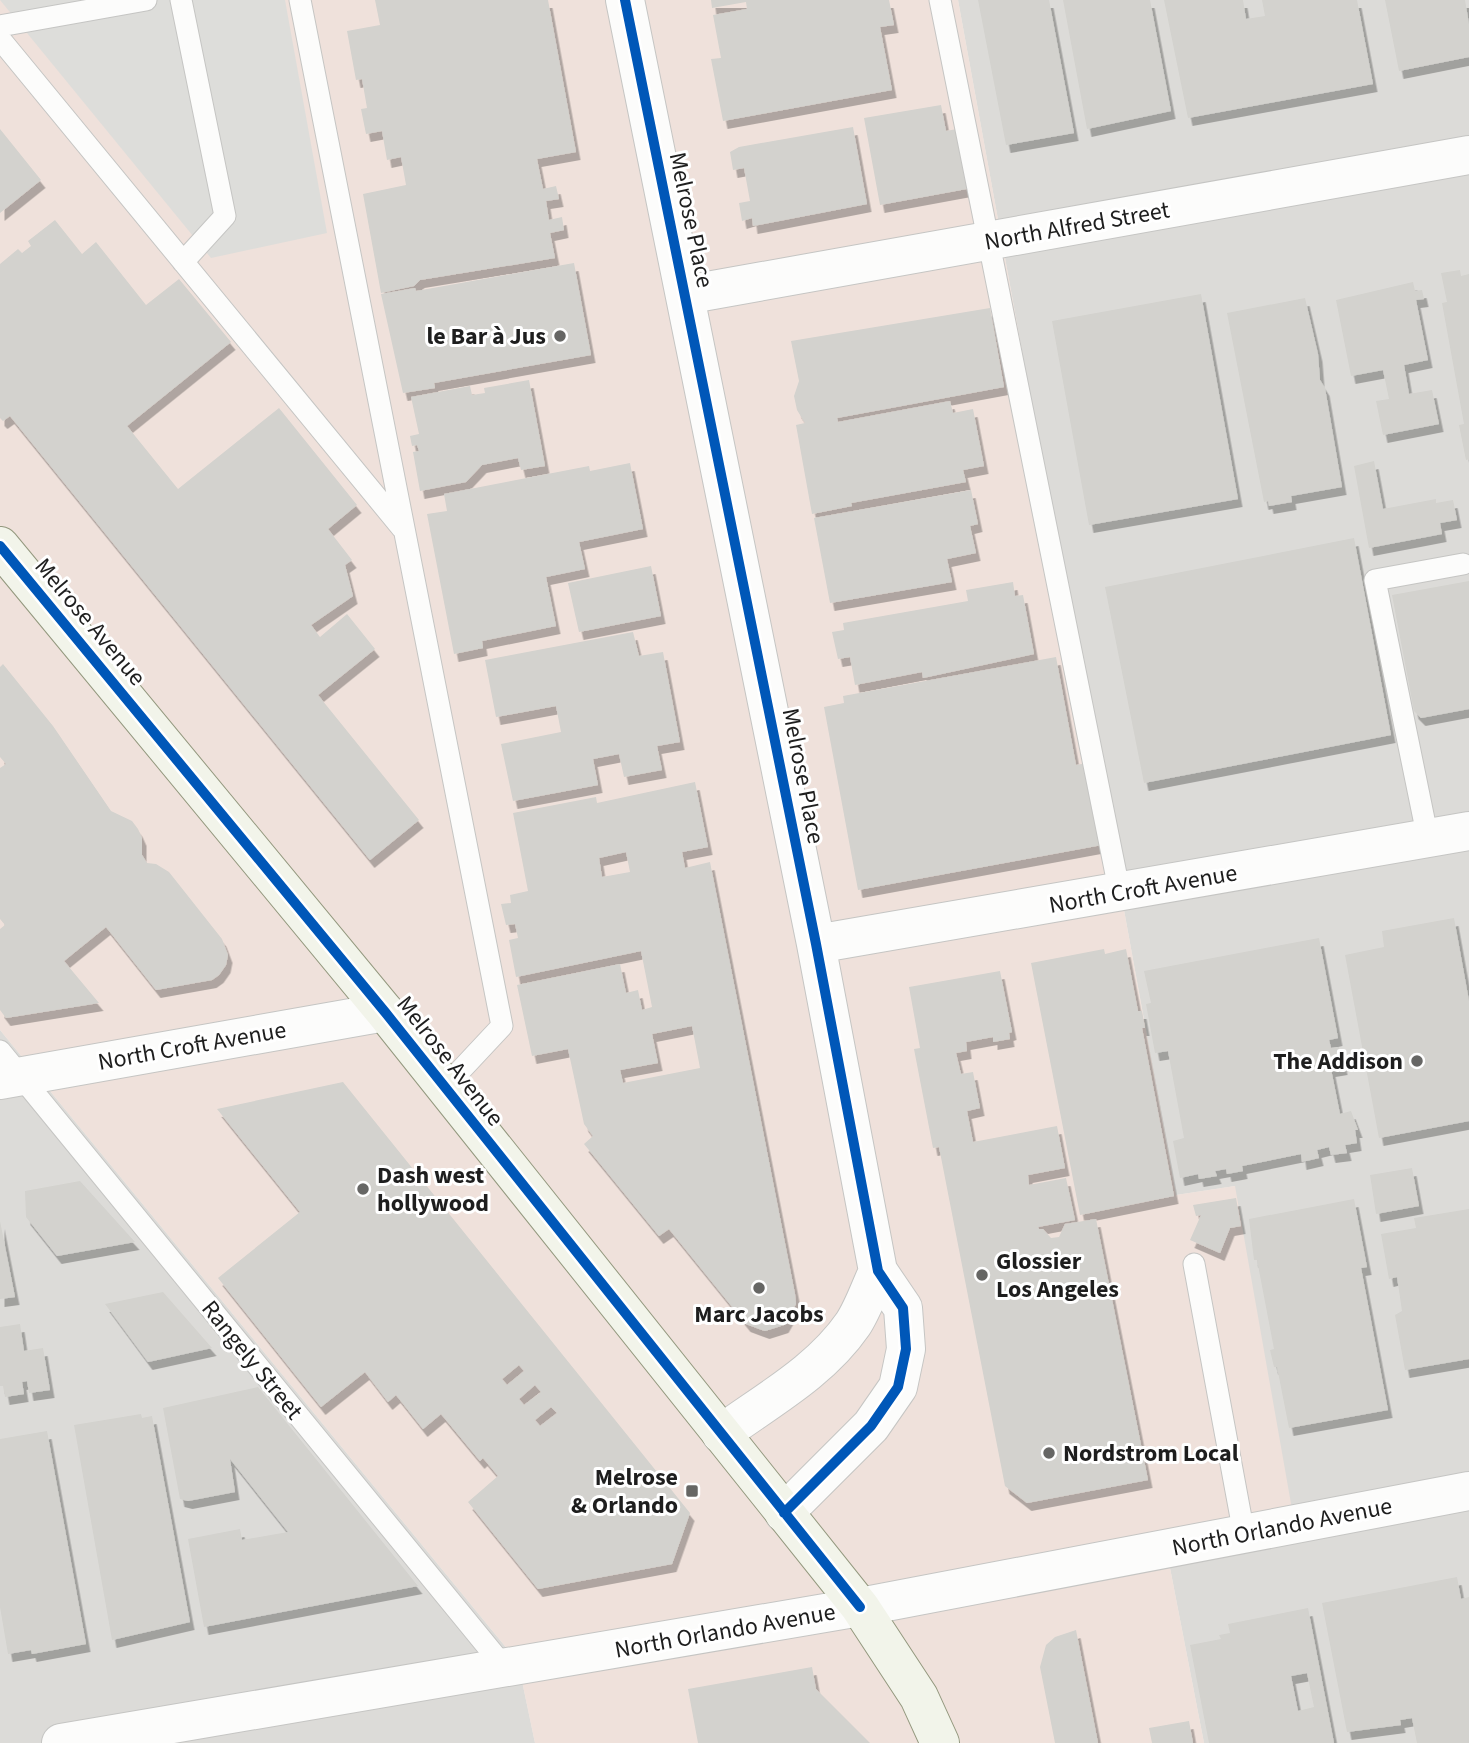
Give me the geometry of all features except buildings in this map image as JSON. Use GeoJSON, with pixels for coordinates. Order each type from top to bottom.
{"type":"FeatureCollection","features":[{"type":"Feature","properties":{"kind":"main road","name":"Melrose Avenue"},"geometry":{"type":"LineString","coordinates":[[0,546],[385,1012],[860,1607],[919,1697],[940,1743]]}},
{"type":"Feature","properties":{"kind":"street","name":"Melrose Place"},"geometry":{"type":"LineString","coordinates":[[625,0],[816,944],[878,1271],[903,1308],[906,1349],[898,1387],[871,1426],[784,1513]]}},
{"type":"Feature","properties":{"kind":"street","name":"North Alfred Street"},"geometry":{"type":"LineString","coordinates":[[685,295],[1469,155]]}},
{"type":"Feature","properties":{"kind":"street","name":"North Croft Avenue"},"geometry":{"type":"LineString","coordinates":[[816,944],[1120,894],[1469,831]]}},
{"type":"Feature","properties":{"kind":"street","name":"North Croft Avenue"},"geometry":{"type":"LineString","coordinates":[[7,1069],[385,1012]]}},
{"type":"Feature","properties":{"kind":"street"},"geometry":{"type":"LineString","coordinates":[[721,1434],[804,1376],[831,1352],[854,1323],[878,1271]]}},
{"type":"Feature","properties":{"kind":"street","name":"North Orlando Avenue"},"geometry":{"type":"LineString","coordinates":[[61,1743],[860,1607],[1469,1491]]}},
{"type":"Feature","properties":{"kind":"lane"},"geometry":{"type":"LineString","coordinates":[[0,26],[146,0]]}},
{"type":"Feature","properties":{"kind":"lane"},"geometry":{"type":"LineString","coordinates":[[181,0],[225,216],[183,262]]}},
{"type":"Feature","properties":{"kind":"lane"},"geometry":{"type":"LineString","coordinates":[[300,0],[502,1026],[444,1088]]}},
{"type":"Feature","properties":{"kind":"lane"},"geometry":{"type":"LineString","coordinates":[[940,0],[991,242],[1120,894]]}},
{"type":"Feature","properties":{"kind":"lane"},"geometry":{"type":"LineString","coordinates":[[0,39],[404,530]]}},
{"type":"Feature","properties":{"kind":"lane"},"geometry":{"type":"LineString","coordinates":[[1428,839],[1375,580],[1463,564]]}},
{"type":"Feature","properties":{"kind":"lane","name":"Rangely Street"},"geometry":{"type":"LineString","coordinates":[[7,1069],[505,1668]]}},
{"type":"Feature","properties":{"kind":"lane"},"geometry":{"type":"LineString","coordinates":[[1194,1264],[1244,1534]]}},
{"type":"Feature","properties":{"kind":"shaded area"},"geometry":{"type":"Polygon","coordinates":[[[0,0],[958,0],[1176,1195],[1235,1186],[1293,1515],[1164,1537],[1204,1743],[535,1743],[518,1662],[0,1030],[0,0]]]}},
{"type":"Feature","properties":{"kind":"shaded area"},"geometry":{"type":"Polygon","coordinates":[[[0,0],[285,0],[327,233],[211,258],[0,0]]]}},
{"type":"Feature","properties":{"kind":"shaded area"},"geometry":{"type":"Polygon","coordinates":[[[958,0],[1469,0],[1469,1743],[1204,1743],[1164,1537],[1235,1186],[1176,1195],[958,0]]]}},
{"type":"Feature","properties":{"kind":"shaded area"},"geometry":{"type":"Polygon","coordinates":[[[0,1030],[518,1662],[535,1743],[0,1743],[0,1030]]]}},
{"type":"Feature","properties":{"kind":"cycle path"},"geometry":{"type":"LineString","coordinates":[[625,0],[816,944],[878,1271],[903,1308],[906,1349],[898,1387],[871,1426],[784,1513]]}},
{"type":"Feature","properties":{"kind":"cycle path"},"geometry":{"type":"LineString","coordinates":[[0,546],[385,1012],[860,1607]]}},
{"type":"Feature","properties":{"kind":"place","name":"le Bar à Jus"},"geometry":{"type":"Point","coordinates":[560,336]}},
{"type":"Feature","properties":{"kind":"place","name":"The Addison"},"geometry":{"type":"Point","coordinates":[1417,1061]}},
{"type":"Feature","properties":{"kind":"place","name":"Dash west hollywood"},"geometry":{"type":"Point","coordinates":[363,1189]}},
{"type":"Feature","properties":{"kind":"place","name":"Glossier Los Angeles"},"geometry":{"type":"Point","coordinates":[982,1275]}},
{"type":"Feature","properties":{"kind":"place","name":"Marc Jacobs"},"geometry":{"type":"Point","coordinates":[759,1288]}},
{"type":"Feature","properties":{"kind":"place","name":"Nordstrom Local"},"geometry":{"type":"Point","coordinates":[1049,1453]}},
{"type":"Feature","properties":{"kind":"place","name":"Melrose & Orlando"},"geometry":{"type":"Point","coordinates":[692,1491]}}]}
